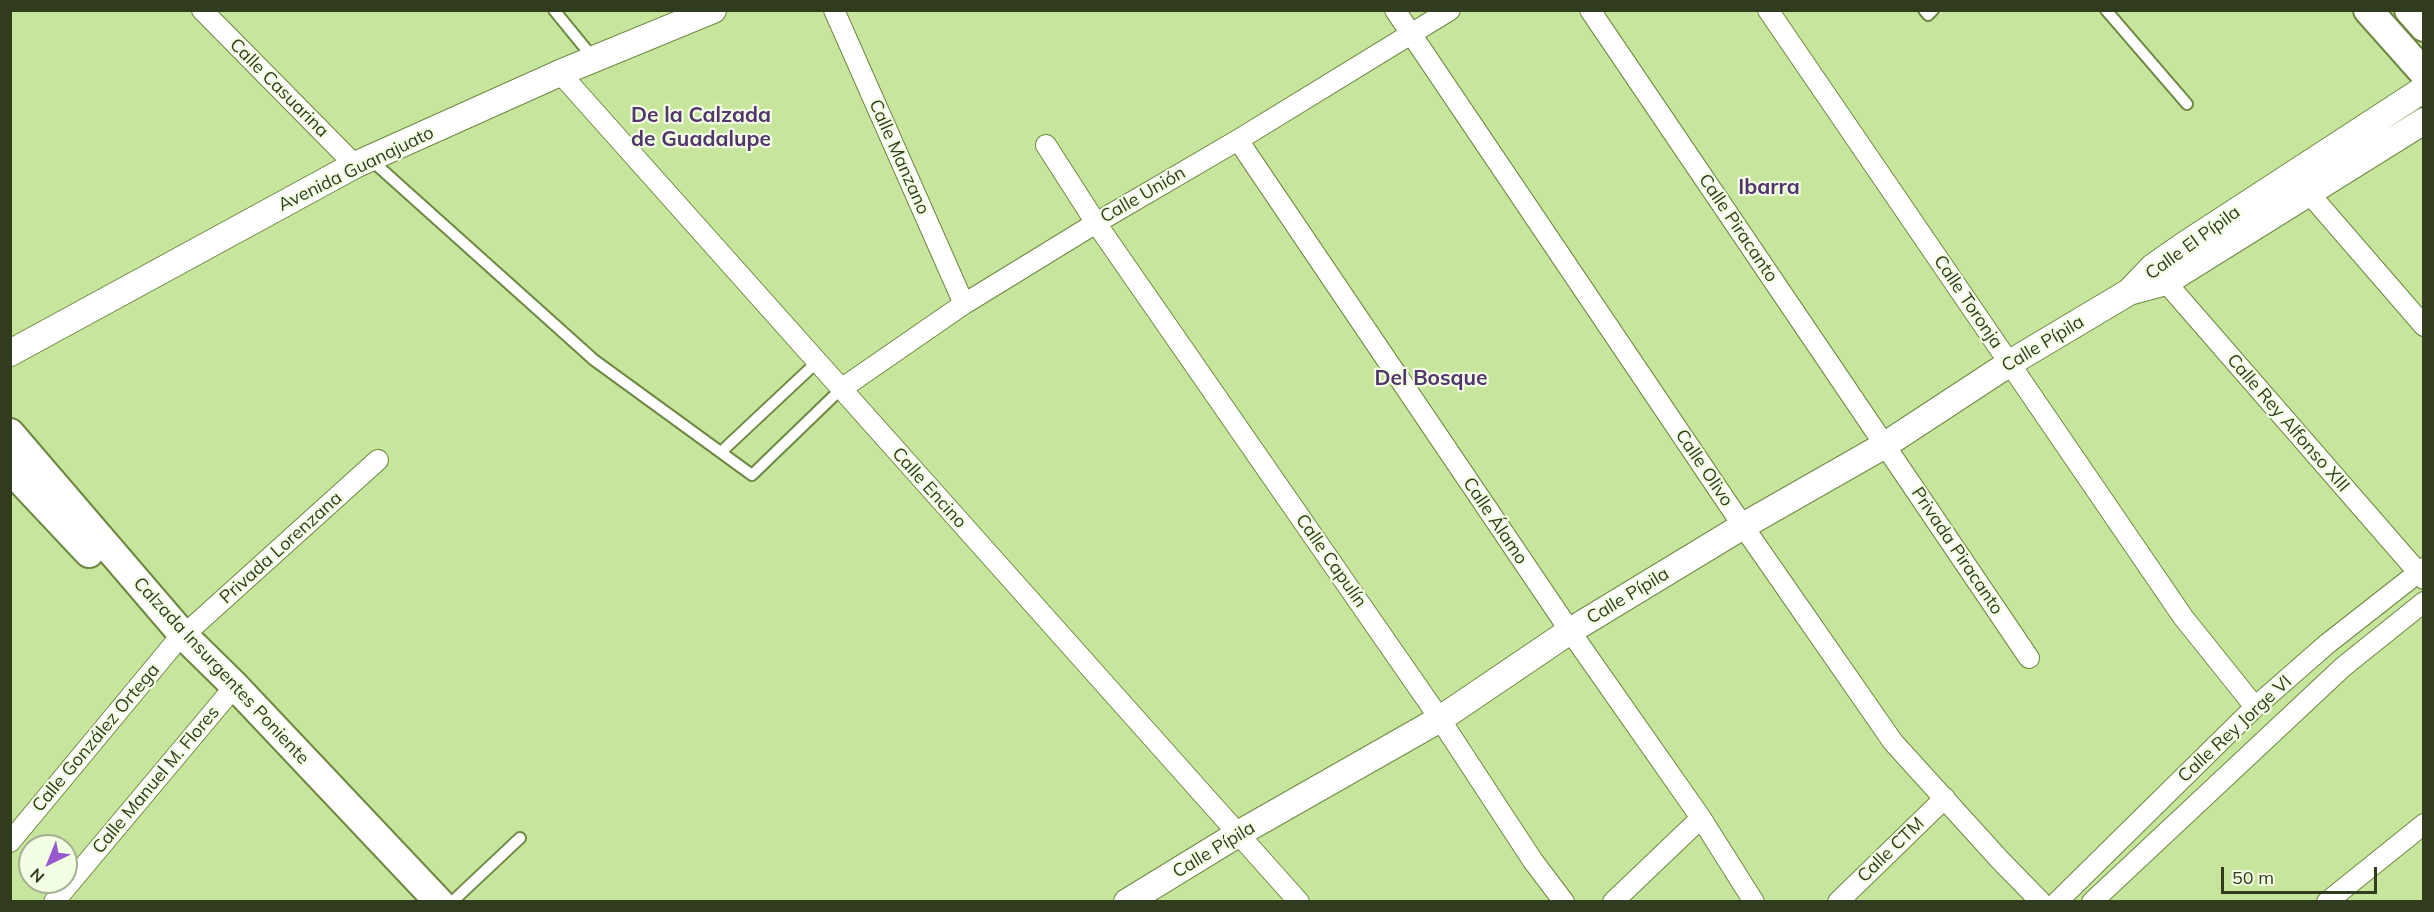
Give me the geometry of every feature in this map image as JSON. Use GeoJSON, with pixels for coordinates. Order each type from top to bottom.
{"type":"FeatureCollection","features":[{"type":"Feature","properties":{"kind":"main road"},"geometry":{"type":"LineString","coordinates":[[2368,10],[2424,73]]}},
{"type":"Feature","properties":{"kind":"main road"},"geometry":{"type":"LineString","coordinates":[[2409,10],[2424,27]]}},
{"type":"Feature","properties":{"kind":"main road","name":"Calzada Insurgentes Poniente"},"geometry":{"type":"LineString","coordinates":[[10,434],[179,640]]}},
{"type":"Feature","properties":{"kind":"main road","name":"Calzada Insurgentes Poniente"},"geometry":{"type":"LineString","coordinates":[[10,469],[229,693],[439,902]]}},
{"type":"Feature","properties":{"kind":"main road","name":"Calzada Insurgentes Poniente"},"geometry":{"type":"LineString","coordinates":[[229,693],[414,902]]}},
{"type":"Feature","properties":{"kind":"street","name":"Calle Casuarina"},"geometry":{"type":"LineString","coordinates":[[202,10],[362,162]]}},
{"type":"Feature","properties":{"kind":"street","name":"Avenida Guanajuato"},"geometry":{"type":"LineString","coordinates":[[10,353],[362,162],[560,73],[713,10]]}},
{"type":"Feature","properties":{"kind":"street","name":"Calle Manzano"},"geometry":{"type":"LineString","coordinates":[[834,10],[964,304]]}},
{"type":"Feature","properties":{"kind":"street","name":"Calle Olivo"},"geometry":{"type":"LineString","coordinates":[[1395,10],[1743,526],[1893,742],[2000,861],[2042,902]]}},
{"type":"Feature","properties":{"kind":"street","name":"Calle Unión"},"geometry":{"type":"LineString","coordinates":[[841,389],[964,304],[1450,10]]}},
{"type":"Feature","properties":{"kind":"street","name":"Calle Piracanto"},"geometry":{"type":"LineString","coordinates":[[1590,10],[1885,445]]}},
{"type":"Feature","properties":{"kind":"street","name":"Calle Toronja"},"geometry":{"type":"LineString","coordinates":[[1768,10],[2184,617],[2255,707]]}},
{"type":"Feature","properties":{"kind":"street","name":"Calle Encino"},"geometry":{"type":"LineString","coordinates":[[560,73],[1299,902]]}},
{"type":"Feature","properties":{"kind":"street","name":"Calle El Pípila"},"geometry":{"type":"LineString","coordinates":[[2159,275],[2424,89]]}},
{"type":"Feature","properties":{"kind":"street","name":"Calle El Pípila"},"geometry":{"type":"LineString","coordinates":[[2129,292],[2308,192],[2424,121]]}},
{"type":"Feature","properties":{"kind":"street","name":"Calle Álamo"},"geometry":{"type":"LineString","coordinates":[[1238,140],[1570,631],[1701,818],[1754,902]]}},
{"type":"Feature","properties":{"kind":"street","name":"Calle Capulín"},"geometry":{"type":"LineString","coordinates":[[1046,144],[1096,223],[1440,719],[1533,861],[1564,902]]}},
{"type":"Feature","properties":{"kind":"street"},"geometry":{"type":"LineString","coordinates":[[2308,192],[2424,326]]}},
{"type":"Feature","properties":{"kind":"street","name":"Calle Rey Alfonso XIII"},"geometry":{"type":"LineString","coordinates":[[2159,275],[2422,573]]}},
{"type":"Feature","properties":{"kind":"street","name":"Calle Pípila"},"geometry":{"type":"LineString","coordinates":[[1127,902],[1238,834],[1440,719],[1570,631],[1743,526],[1885,445],[2010,363],[2129,292]]}},
{"type":"Feature","properties":{"kind":"street","name":"Privada Piracanto"},"geometry":{"type":"LineString","coordinates":[[1885,445],[2029,658]]}},
{"type":"Feature","properties":{"kind":"street","name":"Privada Lorenzana"},"geometry":{"type":"LineString","coordinates":[[179,640],[378,460]]}},
{"type":"Feature","properties":{"kind":"street","name":"Calle Rey Jorge VI"},"geometry":{"type":"LineString","coordinates":[[2057,902],[2255,707],[2327,644],[2422,573]]}},
{"type":"Feature","properties":{"kind":"street","name":"Calle Rey Jorge VI"},"geometry":{"type":"LineString","coordinates":[[2092,902],[2343,667],[2424,602]]}},
{"type":"Feature","properties":{"kind":"street","name":"Calle González Ortega"},"geometry":{"type":"LineString","coordinates":[[10,842],[179,640]]}},
{"type":"Feature","properties":{"kind":"street","name":"Calle Manuel M. Flores"},"geometry":{"type":"LineString","coordinates":[[54,902],[229,693]]}},
{"type":"Feature","properties":{"kind":"street","name":"Calle CTM"},"geometry":{"type":"LineString","coordinates":[[1838,902],[1945,798]]}},
{"type":"Feature","properties":{"kind":"street"},"geometry":{"type":"LineString","coordinates":[[1612,902],[1701,818]]}},
{"type":"Feature","properties":{"kind":"street"},"geometry":{"type":"LineString","coordinates":[[2327,902],[2424,824]]}},
{"type":"Feature","properties":{"kind":"lane"},"geometry":{"type":"LineString","coordinates":[[554,10],[594,60]]}},
{"type":"Feature","properties":{"kind":"lane"},"geometry":{"type":"LineString","coordinates":[[1924,10],[1928,15],[1933,10]]}},
{"type":"Feature","properties":{"kind":"lane"},"geometry":{"type":"LineString","coordinates":[[2106,10],[2187,104]]}},
{"type":"Feature","properties":{"kind":"lane"},"geometry":{"type":"LineString","coordinates":[[362,162],[594,360],[752,475],[841,389]]}},
{"type":"Feature","properties":{"kind":"lane"},"geometry":{"type":"LineString","coordinates":[[722,452],[817,362]]}},
{"type":"Feature","properties":{"kind":"lane"},"geometry":{"type":"LineString","coordinates":[[452,902],[520,838]]}},
{"type":"Feature","properties":{"kind":"district","name":"De la Calzada de Guadalupe"},"geometry":{"type":"Point","coordinates":[701,128]}},
{"type":"Feature","properties":{"kind":"district","name":"Ibarra"},"geometry":{"type":"Point","coordinates":[1769,188]}},
{"type":"Feature","properties":{"kind":"district","name":"Del Bosque"},"geometry":{"type":"Point","coordinates":[1431,379]}}]}
